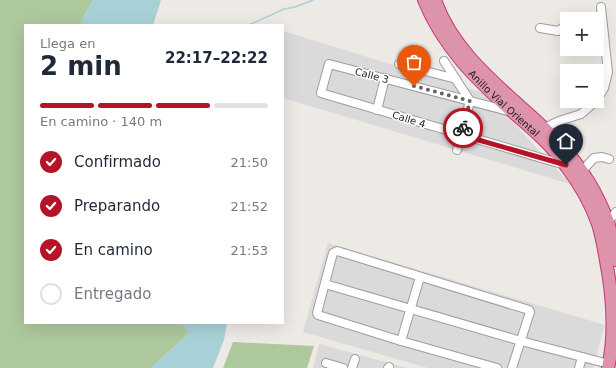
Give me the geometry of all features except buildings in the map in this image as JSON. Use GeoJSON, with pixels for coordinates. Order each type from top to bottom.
{"type":"FeatureCollection","features":[{"type":"Feature","properties":{"kind":"highway","name":"Anillo Vial Oriental"},"geometry":{"type":"LineString","coordinates":[[424,0],[436,25],[451,49],[468,70],[488,90],[533,129],[550,147],[566,165],[583,193],[598,224],[611,293],[612,343],[609,366]]}},
{"type":"Feature","properties":{"kind":"highway","name":"Anillo Vial Oriental"},"geometry":{"type":"LineString","coordinates":[[435,0],[450,30],[477,67],[563,147],[581,172],[593,190],[608,222],[616,260]]}},
{"type":"Feature","properties":{"kind":"street"},"geometry":{"type":"LineString","coordinates":[[601,7],[601,12]]}},
{"type":"Feature","properties":{"kind":"street"},"geometry":{"type":"LineString","coordinates":[[540,28],[558,31],[560,30]]}},
{"type":"Feature","properties":{"kind":"street"},"geometry":{"type":"LineString","coordinates":[[604,48],[608,72],[604,88]]}},
{"type":"Feature","properties":{"kind":"street"},"geometry":{"type":"LineString","coordinates":[[444,61],[470,101],[457,150]]}},
{"type":"Feature","properties":{"kind":"street","name":"Calle 3"},"geometry":{"type":"LineString","coordinates":[[321,93],[330,64],[514,113]]}},
{"type":"Feature","properties":{"kind":"street"},"geometry":{"type":"LineString","coordinates":[[399,64],[456,79]]}},
{"type":"Feature","properties":{"kind":"street"},"geometry":{"type":"LineString","coordinates":[[377,110],[385,78]]}},
{"type":"Feature","properties":{"kind":"street"},"geometry":{"type":"LineString","coordinates":[[484,105],[488,90]]}},
{"type":"Feature","properties":{"kind":"street","name":"Calle 4"},"geometry":{"type":"LineString","coordinates":[[321,93],[566,165]]}},
{"type":"Feature","properties":{"kind":"street"},"geometry":{"type":"LineString","coordinates":[[544,128],[559,121],[581,114],[587,108]]}},
{"type":"Feature","properties":{"kind":"street"},"geometry":{"type":"LineString","coordinates":[[544,159],[550,147]]}},
{"type":"Feature","properties":{"kind":"street"},"geometry":{"type":"LineString","coordinates":[[581,172],[594,158],[602,157],[608,159]]}},
{"type":"Feature","properties":{"kind":"street"},"geometry":{"type":"LineString","coordinates":[[608,222],[616,212]]}},
{"type":"Feature","properties":{"kind":"street"},"geometry":{"type":"LineString","coordinates":[[497,368],[401,341],[318,315],[317,313],[333,252],[337,251],[529,310],[530,312],[512,368]]}},
{"type":"Feature","properties":{"kind":"street"},"geometry":{"type":"LineString","coordinates":[[401,341],[420,277]]}},
{"type":"Feature","properties":{"kind":"street"},"geometry":{"type":"LineString","coordinates":[[325,284],[609,366]]}},
{"type":"Feature","properties":{"kind":"street"},"geometry":{"type":"LineString","coordinates":[[579,368],[582,357]]}},
{"type":"Feature","properties":{"kind":"street"},"geometry":{"type":"LineString","coordinates":[[352,368],[355,358]]}},
{"type":"Feature","properties":{"kind":"street"},"geometry":{"type":"LineString","coordinates":[[326,363],[343,368]]}},
{"type":"Feature","properties":{"kind":"shaded area"},"geometry":{"type":"Polygon","coordinates":[[[284,31],[487,94],[570,184],[284,98],[284,31]]]}},
{"type":"Feature","properties":{"kind":"shaded area"},"geometry":{"type":"Polygon","coordinates":[[[328,243],[605,325],[593,368],[428,368],[303,332],[328,243]]]}},
{"type":"Feature","properties":{"kind":"shaded area"},"geometry":{"type":"Polygon","coordinates":[[[319,344],[407,368],[313,368],[319,344]]]}},
{"type":"Feature","properties":{"kind":"green space"},"geometry":{"type":"Polygon","coordinates":[[[0,0],[93,0],[81,24],[24,24],[24,324],[198,325],[151,368],[0,368],[0,0]]]}},
{"type":"Feature","properties":{"kind":"green space"},"geometry":{"type":"Polygon","coordinates":[[[233,342],[314,346],[307,368],[223,368],[233,342]]]}},
{"type":"Feature","properties":{"kind":"water"},"geometry":{"type":"Polygon","coordinates":[[[93,0],[161,0],[153,24],[81,24],[93,0]]]}},
{"type":"Feature","properties":{"kind":"water"},"geometry":{"type":"Polygon","coordinates":[[[227,324],[224,340],[213,368],[151,368],[198,325],[227,324]]]}},
{"type":"Feature","properties":{"kind":"waterway"},"geometry":{"type":"LineString","coordinates":[[251,24],[284,9],[295,7],[313,0]]}},
{"type":"Feature","properties":{"kind":"waterway"},"geometry":{"type":"LineString","coordinates":[[188,324],[201,340]]}},
{"type":"Feature","properties":{"kind":"way so far"},"geometry":{"type":"LineString","coordinates":[[414,86],[470,101],[463,128]]}},
{"type":"Feature","properties":{"kind":"route"},"geometry":{"type":"LineString","coordinates":[[463,128],[461,135],[566,165]]}}]}
